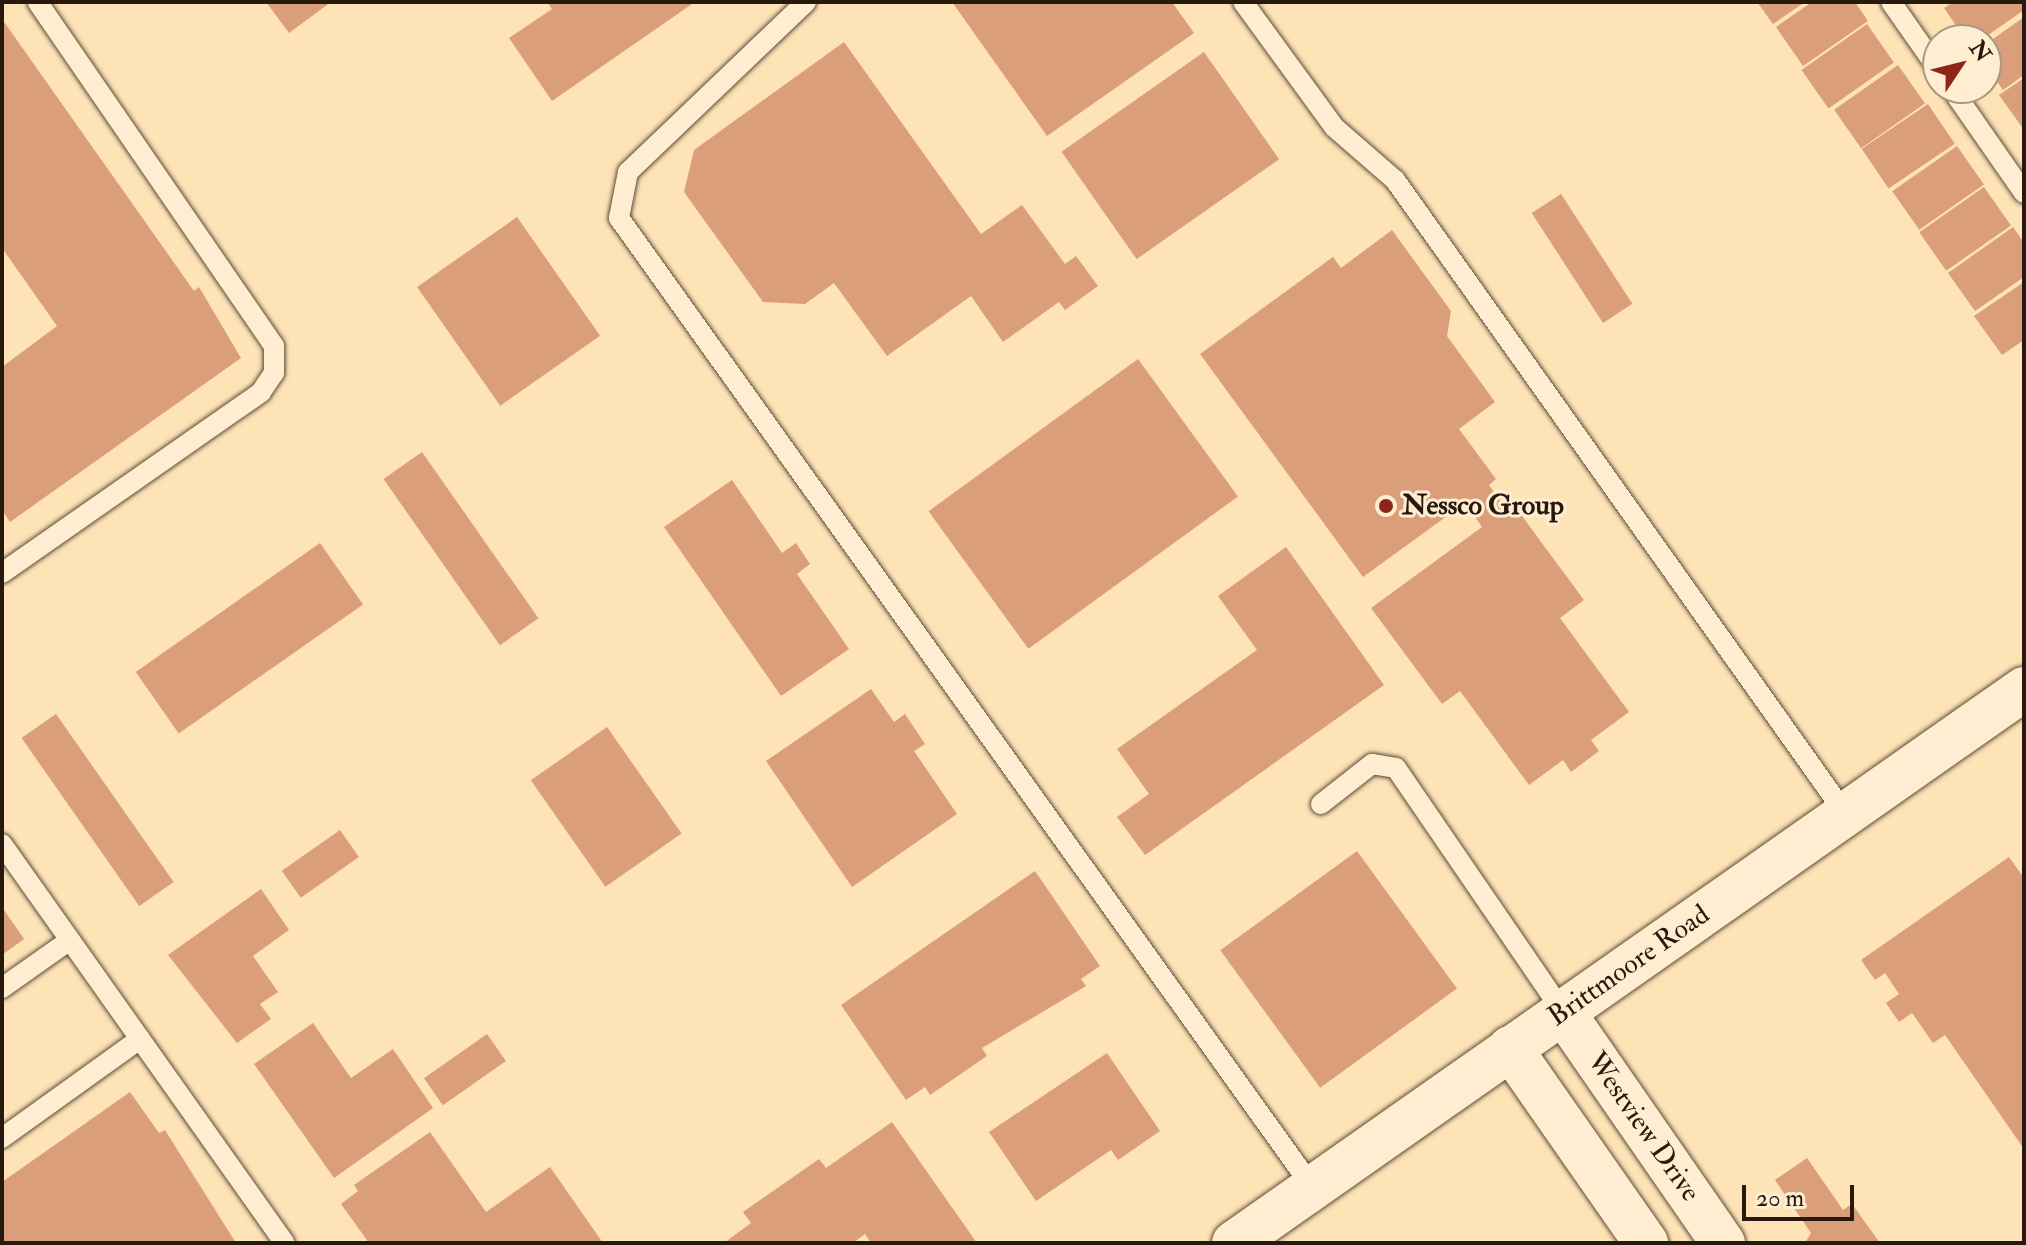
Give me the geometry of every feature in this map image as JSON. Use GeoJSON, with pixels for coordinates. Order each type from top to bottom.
{"type":"FeatureCollection","features":[{"type":"Feature","properties":{"kind":"main road","name":"Brittmoore Road"},"geometry":{"type":"LineString","coordinates":[[1234,1243],[2024,689]]}},
{"type":"Feature","properties":{"kind":"main road","name":"Westview Drive"},"geometry":{"type":"LineString","coordinates":[[1563,1012],[1723,1243]]}},
{"type":"Feature","properties":{"kind":"main road"},"geometry":{"type":"LineString","coordinates":[[1510,1048],[1646,1243]]}},
{"type":"Feature","properties":{"kind":"lane"},"geometry":{"type":"LineString","coordinates":[[2,573],[261,392],[274,373],[274,346],[38,2]]}},
{"type":"Feature","properties":{"kind":"lane"},"geometry":{"type":"LineString","coordinates":[[806,2],[628,172],[619,218],[1313,1188]]}},
{"type":"Feature","properties":{"kind":"lane"},"geometry":{"type":"LineString","coordinates":[[1243,2],[1334,127],[1395,180],[1847,816]]}},
{"type":"Feature","properties":{"kind":"lane"},"geometry":{"type":"LineString","coordinates":[[1891,2],[1922,46]]}},
{"type":"Feature","properties":{"kind":"lane"},"geometry":{"type":"LineString","coordinates":[[1962,104],[2024,193]]}},
{"type":"Feature","properties":{"kind":"lane"},"geometry":{"type":"LineString","coordinates":[[1321,804],[1372,764],[1396,768],[1563,1012]]}},
{"type":"Feature","properties":{"kind":"lane"},"geometry":{"type":"LineString","coordinates":[[2,844],[284,1243]]}},
{"type":"Feature","properties":{"kind":"lane"},"geometry":{"type":"LineString","coordinates":[[2,988],[70,940]]}},
{"type":"Feature","properties":{"kind":"lane"},"geometry":{"type":"LineString","coordinates":[[2,1138],[140,1039]]}},
{"type":"Feature","properties":{"kind":"building"},"geometry":{"type":"Polygon","coordinates":[[[266,2],[331,2],[289,33],[266,2]]]}},
{"type":"Feature","properties":{"kind":"building"},"geometry":{"type":"Polygon","coordinates":[[[547,2],[695,2],[552,101],[509,38],[552,9],[547,2]]]}},
{"type":"Feature","properties":{"kind":"building"},"geometry":{"type":"Polygon","coordinates":[[[952,2],[1172,2],[1194,33],[1047,136],[952,2]]]}},
{"type":"Feature","properties":{"kind":"building"},"geometry":{"type":"Polygon","coordinates":[[[1757,2],[1805,2],[1773,24],[1757,2]]]}},
{"type":"Feature","properties":{"kind":"building"},"geometry":{"type":"Polygon","coordinates":[[[1812,2],[1855,2],[1868,21],[1803,66],[1776,27],[1812,2]]]}},
{"type":"Feature","properties":{"kind":"building"},"geometry":{"type":"Polygon","coordinates":[[[1953,2],[2024,2],[2024,10],[2002,25],[1955,24],[1944,8],[1953,2]]]}},
{"type":"Feature","properties":{"kind":"building"},"geometry":{"type":"Polygon","coordinates":[[[2024,17],[2024,75],[2003,90],[2002,89],[2002,33],[2024,17]]]}},
{"type":"Feature","properties":{"kind":"building"},"geometry":{"type":"Polygon","coordinates":[[[2,19],[194,291],[199,287],[241,358],[10,522],[2,510],[2,367],[57,326],[2,248],[2,19]]]}},
{"type":"Feature","properties":{"kind":"building"},"geometry":{"type":"Polygon","coordinates":[[[1867,24],[1894,63],[1828,108],[1801,70],[1867,24]]]}},
{"type":"Feature","properties":{"kind":"building"},"geometry":{"type":"Polygon","coordinates":[[[844,42],[981,234],[1022,205],[1065,264],[1076,256],[1098,286],[1065,310],[1059,302],[1003,342],[971,296],[887,356],[834,283],[805,304],[763,302],[684,192],[694,150],[844,42]]]}},
{"type":"Feature","properties":{"kind":"building"},"geometry":{"type":"Polygon","coordinates":[[[1204,52],[1279,159],[1137,259],[1061,152],[1204,52]]]}},
{"type":"Feature","properties":{"kind":"building"},"geometry":{"type":"Polygon","coordinates":[[[1898,65],[1924,104],[1861,148],[1834,110],[1898,65]]]}},
{"type":"Feature","properties":{"kind":"building"},"geometry":{"type":"Polygon","coordinates":[[[2024,78],[2024,130],[2002,99],[2002,93],[2024,78]]]}},
{"type":"Feature","properties":{"kind":"building"},"geometry":{"type":"Polygon","coordinates":[[[1928,104],[1955,144],[1889,189],[1862,149],[1928,104]]]}},
{"type":"Feature","properties":{"kind":"building"},"geometry":{"type":"Polygon","coordinates":[[[1957,146],[1984,185],[1919,230],[1892,191],[1957,146]]]}},
{"type":"Feature","properties":{"kind":"building"},"geometry":{"type":"Polygon","coordinates":[[[1984,187],[2011,226],[1946,271],[1919,232],[1984,187]]]}},
{"type":"Feature","properties":{"kind":"building"},"geometry":{"type":"Polygon","coordinates":[[[1561,194],[1632,304],[1603,323],[1532,213],[1561,194]]]}},
{"type":"Feature","properties":{"kind":"building"},"geometry":{"type":"Polygon","coordinates":[[[517,217],[600,336],[500,406],[417,287],[517,217]]]}},
{"type":"Feature","properties":{"kind":"building"},"geometry":{"type":"Polygon","coordinates":[[[2013,227],[2024,243],[2024,277],[1975,311],[1948,273],[2013,227]]]}},
{"type":"Feature","properties":{"kind":"building","name":"Nessco Group"},"geometry":{"type":"Polygon","coordinates":[[[1392,230],[1451,311],[1447,336],[1495,402],[1459,429],[1496,479],[1489,485],[1506,509],[1513,504],[1584,600],[1560,618],[1629,712],[1591,740],[1599,751],[1571,772],[1563,760],[1529,785],[1460,691],[1442,704],[1371,608],[1482,527],[1465,503],[1363,577],[1200,354],[1333,257],[1341,268],[1392,230]]]}},
{"type":"Feature","properties":{"kind":"building"},"geometry":{"type":"Polygon","coordinates":[[[2024,282],[2024,340],[2002,355],[1974,316],[2024,282]]]}},
{"type":"Feature","properties":{"kind":"building"},"geometry":{"type":"Polygon","coordinates":[[[1138,359],[1238,497],[1028,649],[928,511],[1138,359]]]}},
{"type":"Feature","properties":{"kind":"building"},"geometry":{"type":"Polygon","coordinates":[[[422,452],[538,618],[500,645],[383,479],[422,452]]]}},
{"type":"Feature","properties":{"kind":"building"},"geometry":{"type":"Polygon","coordinates":[[[732,480],[782,553],[796,543],[810,564],[797,574],[849,649],[781,696],[664,527],[732,480]]]}},
{"type":"Feature","properties":{"kind":"building"},"geometry":{"type":"Polygon","coordinates":[[[320,543],[363,604],[179,733],[136,672],[320,543]]]}},
{"type":"Feature","properties":{"kind":"building"},"geometry":{"type":"Polygon","coordinates":[[[1286,547],[1384,685],[1145,855],[1117,817],[1149,794],[1117,749],[1257,650],[1218,596],[1286,547]]]}},
{"type":"Feature","properties":{"kind":"building"},"geometry":{"type":"Polygon","coordinates":[[[871,689],[894,722],[905,714],[925,744],[914,751],[957,814],[852,887],[766,761],[871,689]]]}},
{"type":"Feature","properties":{"kind":"building"},"geometry":{"type":"Polygon","coordinates":[[[56,714],[174,882],[139,906],[22,738],[56,714]]]}},
{"type":"Feature","properties":{"kind":"building"},"geometry":{"type":"Polygon","coordinates":[[[607,727],[682,833],[605,887],[531,780],[607,727]]]}},
{"type":"Feature","properties":{"kind":"building"},"geometry":{"type":"Polygon","coordinates":[[[340,830],[359,857],[301,898],[282,871],[340,830]]]}},
{"type":"Feature","properties":{"kind":"building"},"geometry":{"type":"Polygon","coordinates":[[[1357,851],[1457,989],[1320,1088],[1220,950],[1357,851]]]}},
{"type":"Feature","properties":{"kind":"building"},"geometry":{"type":"Polygon","coordinates":[[[2009,857],[2024,878],[2024,1149],[1945,1035],[1933,1043],[1912,1013],[1899,1022],[1886,1003],[1899,994],[1885,973],[1875,980],[1861,960],[2009,857]]]}},
{"type":"Feature","properties":{"kind":"building"},"geometry":{"type":"Polygon","coordinates":[[[1035,871],[1100,966],[1081,979],[1086,986],[982,1048],[987,1056],[930,1095],[925,1087],[906,1100],[841,1005],[1035,871]]]}},
{"type":"Feature","properties":{"kind":"building"},"geometry":{"type":"Polygon","coordinates":[[[261,889],[289,930],[253,956],[278,992],[260,1004],[271,1019],[237,1043],[168,955],[261,889]]]}},
{"type":"Feature","properties":{"kind":"building"},"geometry":{"type":"Polygon","coordinates":[[[2,907],[24,939],[2,955],[2,907]]]}},
{"type":"Feature","properties":{"kind":"building"},"geometry":{"type":"Polygon","coordinates":[[[313,1023],[351,1078],[393,1049],[433,1108],[334,1178],[254,1064],[313,1023]]]}},
{"type":"Feature","properties":{"kind":"building"},"geometry":{"type":"Polygon","coordinates":[[[487,1034],[506,1061],[443,1105],[424,1078],[487,1034]]]}},
{"type":"Feature","properties":{"kind":"building"},"geometry":{"type":"Polygon","coordinates":[[[1107,1053],[1160,1131],[1118,1160],[1111,1150],[1036,1201],[989,1132],[1107,1053]]]}},
{"type":"Feature","properties":{"kind":"building"},"geometry":{"type":"Polygon","coordinates":[[[130,1092],[159,1133],[165,1130],[236,1243],[2,1243],[2,1182],[130,1092]]]}},
{"type":"Feature","properties":{"kind":"building"},"geometry":{"type":"Polygon","coordinates":[[[892,1122],[977,1243],[871,1243],[865,1234],[853,1243],[724,1243],[751,1223],[743,1212],[819,1159],[826,1168],[892,1122]]]}},
{"type":"Feature","properties":{"kind":"building"},"geometry":{"type":"Polygon","coordinates":[[[430,1132],[486,1212],[550,1167],[603,1243],[369,1243],[341,1204],[358,1191],[354,1185],[430,1132]]]}},
{"type":"Feature","properties":{"kind":"building"},"geometry":{"type":"Polygon","coordinates":[[[1807,1158],[1843,1210],[1852,1204],[1880,1243],[1805,1243],[1811,1233],[1775,1180],[1807,1158]]]}},
{"type":"Feature","properties":{"kind":"place","name":"Nessco Group"},"geometry":{"type":"Point","coordinates":[1386,506]}}]}
